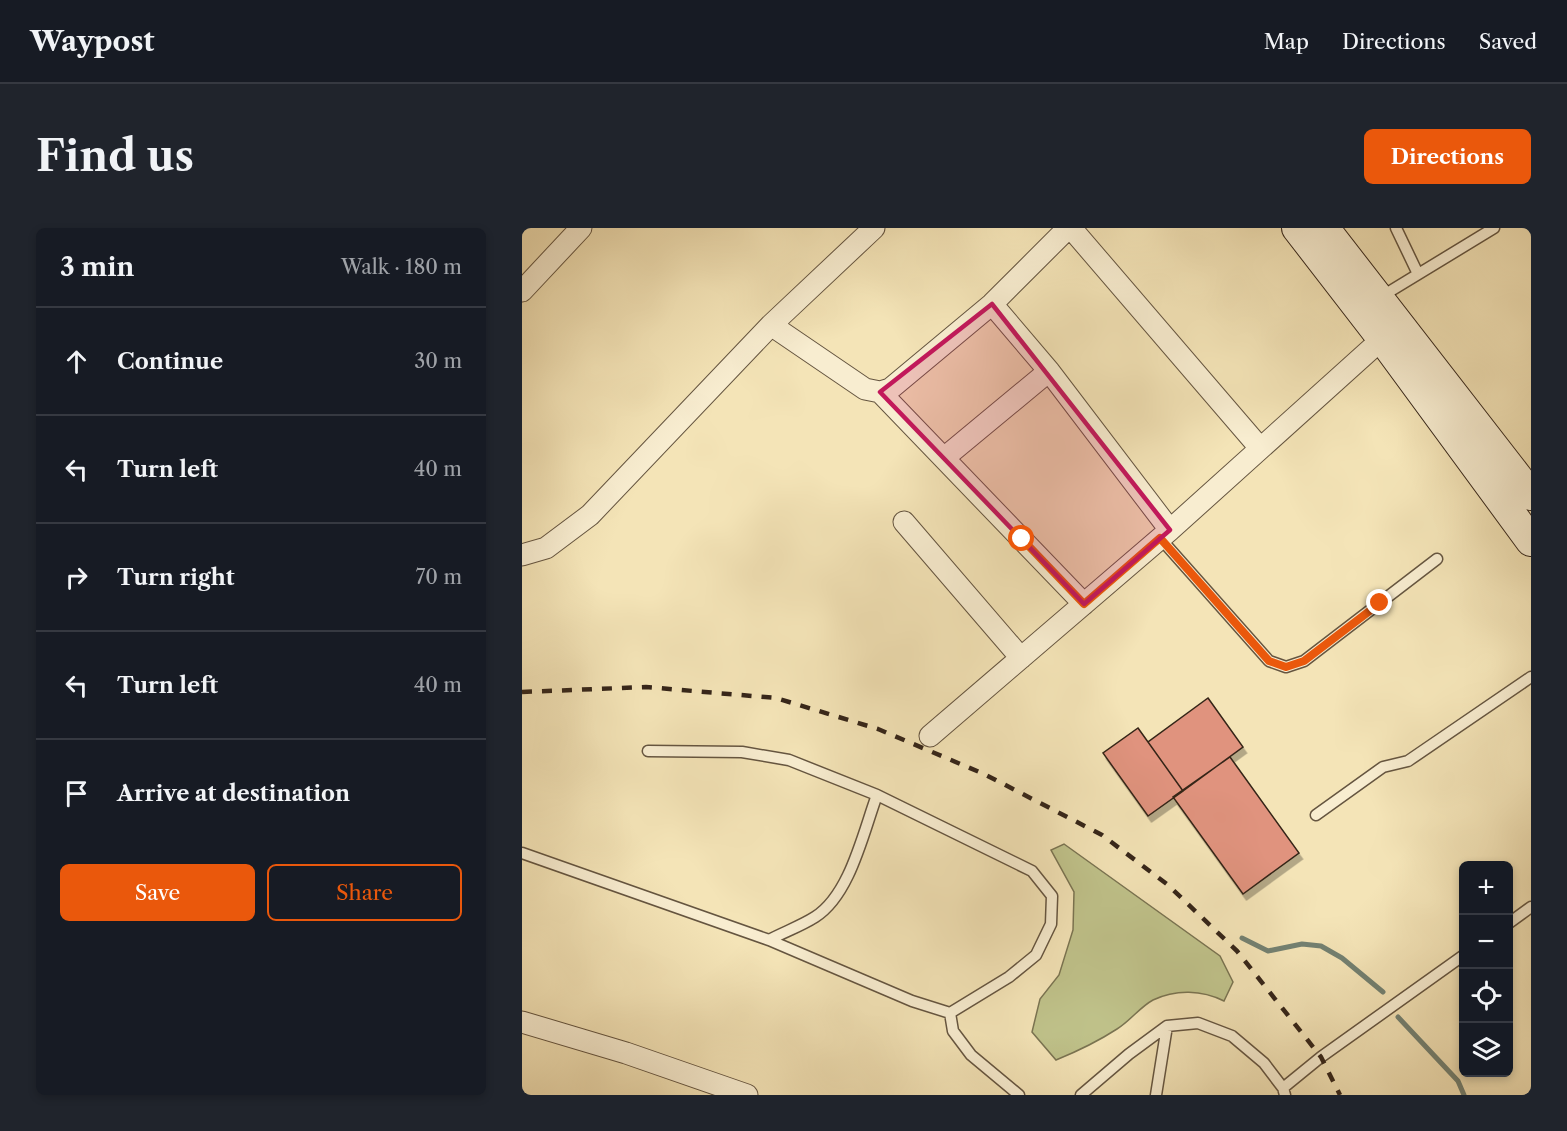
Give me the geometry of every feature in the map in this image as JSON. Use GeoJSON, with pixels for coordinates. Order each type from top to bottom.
{"type":"FeatureCollection","features":[{"type":"Feature","properties":{"kind":"main road"},"geometry":{"type":"LineString","coordinates":[[1297,228],[1391,331],[1531,495]]}},
{"type":"Feature","properties":{"kind":"main road"},"geometry":{"type":"LineString","coordinates":[[1324,228],[1379,298],[1391,331],[1531,541]]}},
{"type":"Feature","properties":{"kind":"street"},"geometry":{"type":"LineString","coordinates":[[522,291],[581,228]]}},
{"type":"Feature","properties":{"kind":"street"},"geometry":{"type":"LineString","coordinates":[[522,555],[546,548],[590,514],[771,325],[874,228]]}},
{"type":"Feature","properties":{"kind":"street"},"geometry":{"type":"LineString","coordinates":[[771,325],[865,389],[880,392],[890,389],[992,304],[1070,228],[1260,448]]}},
{"type":"Feature","properties":{"kind":"street"},"geometry":{"type":"LineString","coordinates":[[992,304],[1049,371],[1165,534]]}},
{"type":"Feature","properties":{"kind":"street"},"geometry":{"type":"LineString","coordinates":[[930,736],[1165,534],[1391,331]]}},
{"type":"Feature","properties":{"kind":"street"},"geometry":{"type":"LineString","coordinates":[[944,458],[1049,371]]}},
{"type":"Feature","properties":{"kind":"street"},"geometry":{"type":"LineString","coordinates":[[880,392],[1084,604]]}},
{"type":"Feature","properties":{"kind":"street"},"geometry":{"type":"LineString","coordinates":[[904,522],[1021,658]]}},
{"type":"Feature","properties":{"kind":"street"},"geometry":{"type":"LineString","coordinates":[[522,1022],[626,1053],[747,1095]]}},
{"type":"Feature","properties":{"kind":"lane"},"geometry":{"type":"LineString","coordinates":[[1396,228],[1418,274]]}},
{"type":"Feature","properties":{"kind":"lane"},"geometry":{"type":"LineString","coordinates":[[1379,298],[1494,228]]}},
{"type":"Feature","properties":{"kind":"lane"},"geometry":{"type":"LineString","coordinates":[[1165,534],[1269,661],[1286,667],[1304,661],[1437,559]]}},
{"type":"Feature","properties":{"kind":"lane"},"geometry":{"type":"LineString","coordinates":[[1316,815],[1383,767],[1408,761],[1531,677]]}},
{"type":"Feature","properties":{"kind":"lane"},"geometry":{"type":"LineString","coordinates":[[522,853],[769,940],[858,976],[912,1001],[950,1012],[1010,976],[1036,955],[1052,924],[1052,896],[1032,871],[877,795],[789,760],[742,752],[648,751]]}},
{"type":"Feature","properties":{"kind":"lane"},"geometry":{"type":"LineString","coordinates":[[769,940],[816,917],[838,895],[877,795]]}},
{"type":"Feature","properties":{"kind":"lane"},"geometry":{"type":"LineString","coordinates":[[1513,920],[1531,907]]}},
{"type":"Feature","properties":{"kind":"lane"},"geometry":{"type":"LineString","coordinates":[[1082,1095],[1129,1054],[1167,1026],[1197,1023],[1232,1036],[1264,1063],[1284,1091],[1373,1020],[1459,959]]}},
{"type":"Feature","properties":{"kind":"lane"},"geometry":{"type":"LineString","coordinates":[[950,1012],[953,1031],[971,1055],[1019,1095]]}},
{"type":"Feature","properties":{"kind":"lane"},"geometry":{"type":"LineString","coordinates":[[1156,1095],[1167,1026]]}},
{"type":"Feature","properties":{"kind":"highlighted area"},"geometry":{"type":"Polygon","coordinates":[[[992,304],[1170,530],[1084,604],[880,392],[992,304]]]}},
{"type":"Feature","properties":{"kind":"green space"},"geometry":{"type":"Polygon","coordinates":[[[1064,844],[1220,956],[1233,982],[1224,1001],[1216,997],[1189,992],[1162,996],[1148,1003],[1110,1034],[1056,1060],[1032,1032],[1040,999],[1059,975],[1073,930],[1074,892],[1051,850],[1064,844]]]}},
{"type":"Feature","properties":{"kind":"building"},"geometry":{"type":"Polygon","coordinates":[[[1208,698],[1243,747],[1183,791],[1148,742],[1208,698]]]}},
{"type":"Feature","properties":{"kind":"building"},"geometry":{"type":"Polygon","coordinates":[[[1138,728],[1183,791],[1148,816],[1103,753],[1138,728]]]}},
{"type":"Feature","properties":{"kind":"building"},"geometry":{"type":"Polygon","coordinates":[[[1230,757],[1299,853],[1243,894],[1173,797],[1230,757]]]}},
{"type":"Feature","properties":{"kind":"waterway"},"geometry":{"type":"LineString","coordinates":[[1242,938],[1268,951],[1302,944],[1321,946],[1342,958],[1383,992]]}},
{"type":"Feature","properties":{"kind":"waterway"},"geometry":{"type":"LineString","coordinates":[[1398,1017],[1458,1081],[1464,1095]]}},
{"type":"Feature","properties":{"kind":"railway"},"geometry":{"type":"LineString","coordinates":[[522,692],[646,687],[776,698],[878,729],[984,774],[1102,835],[1168,885],[1237,951],[1321,1057],[1340,1095]]}},
{"type":"Feature","properties":{"kind":"route"},"geometry":{"type":"LineString","coordinates":[[1022,539],[1084,604],[1160,538],[1269,661],[1286,667],[1304,661],[1380,603]]}}]}
